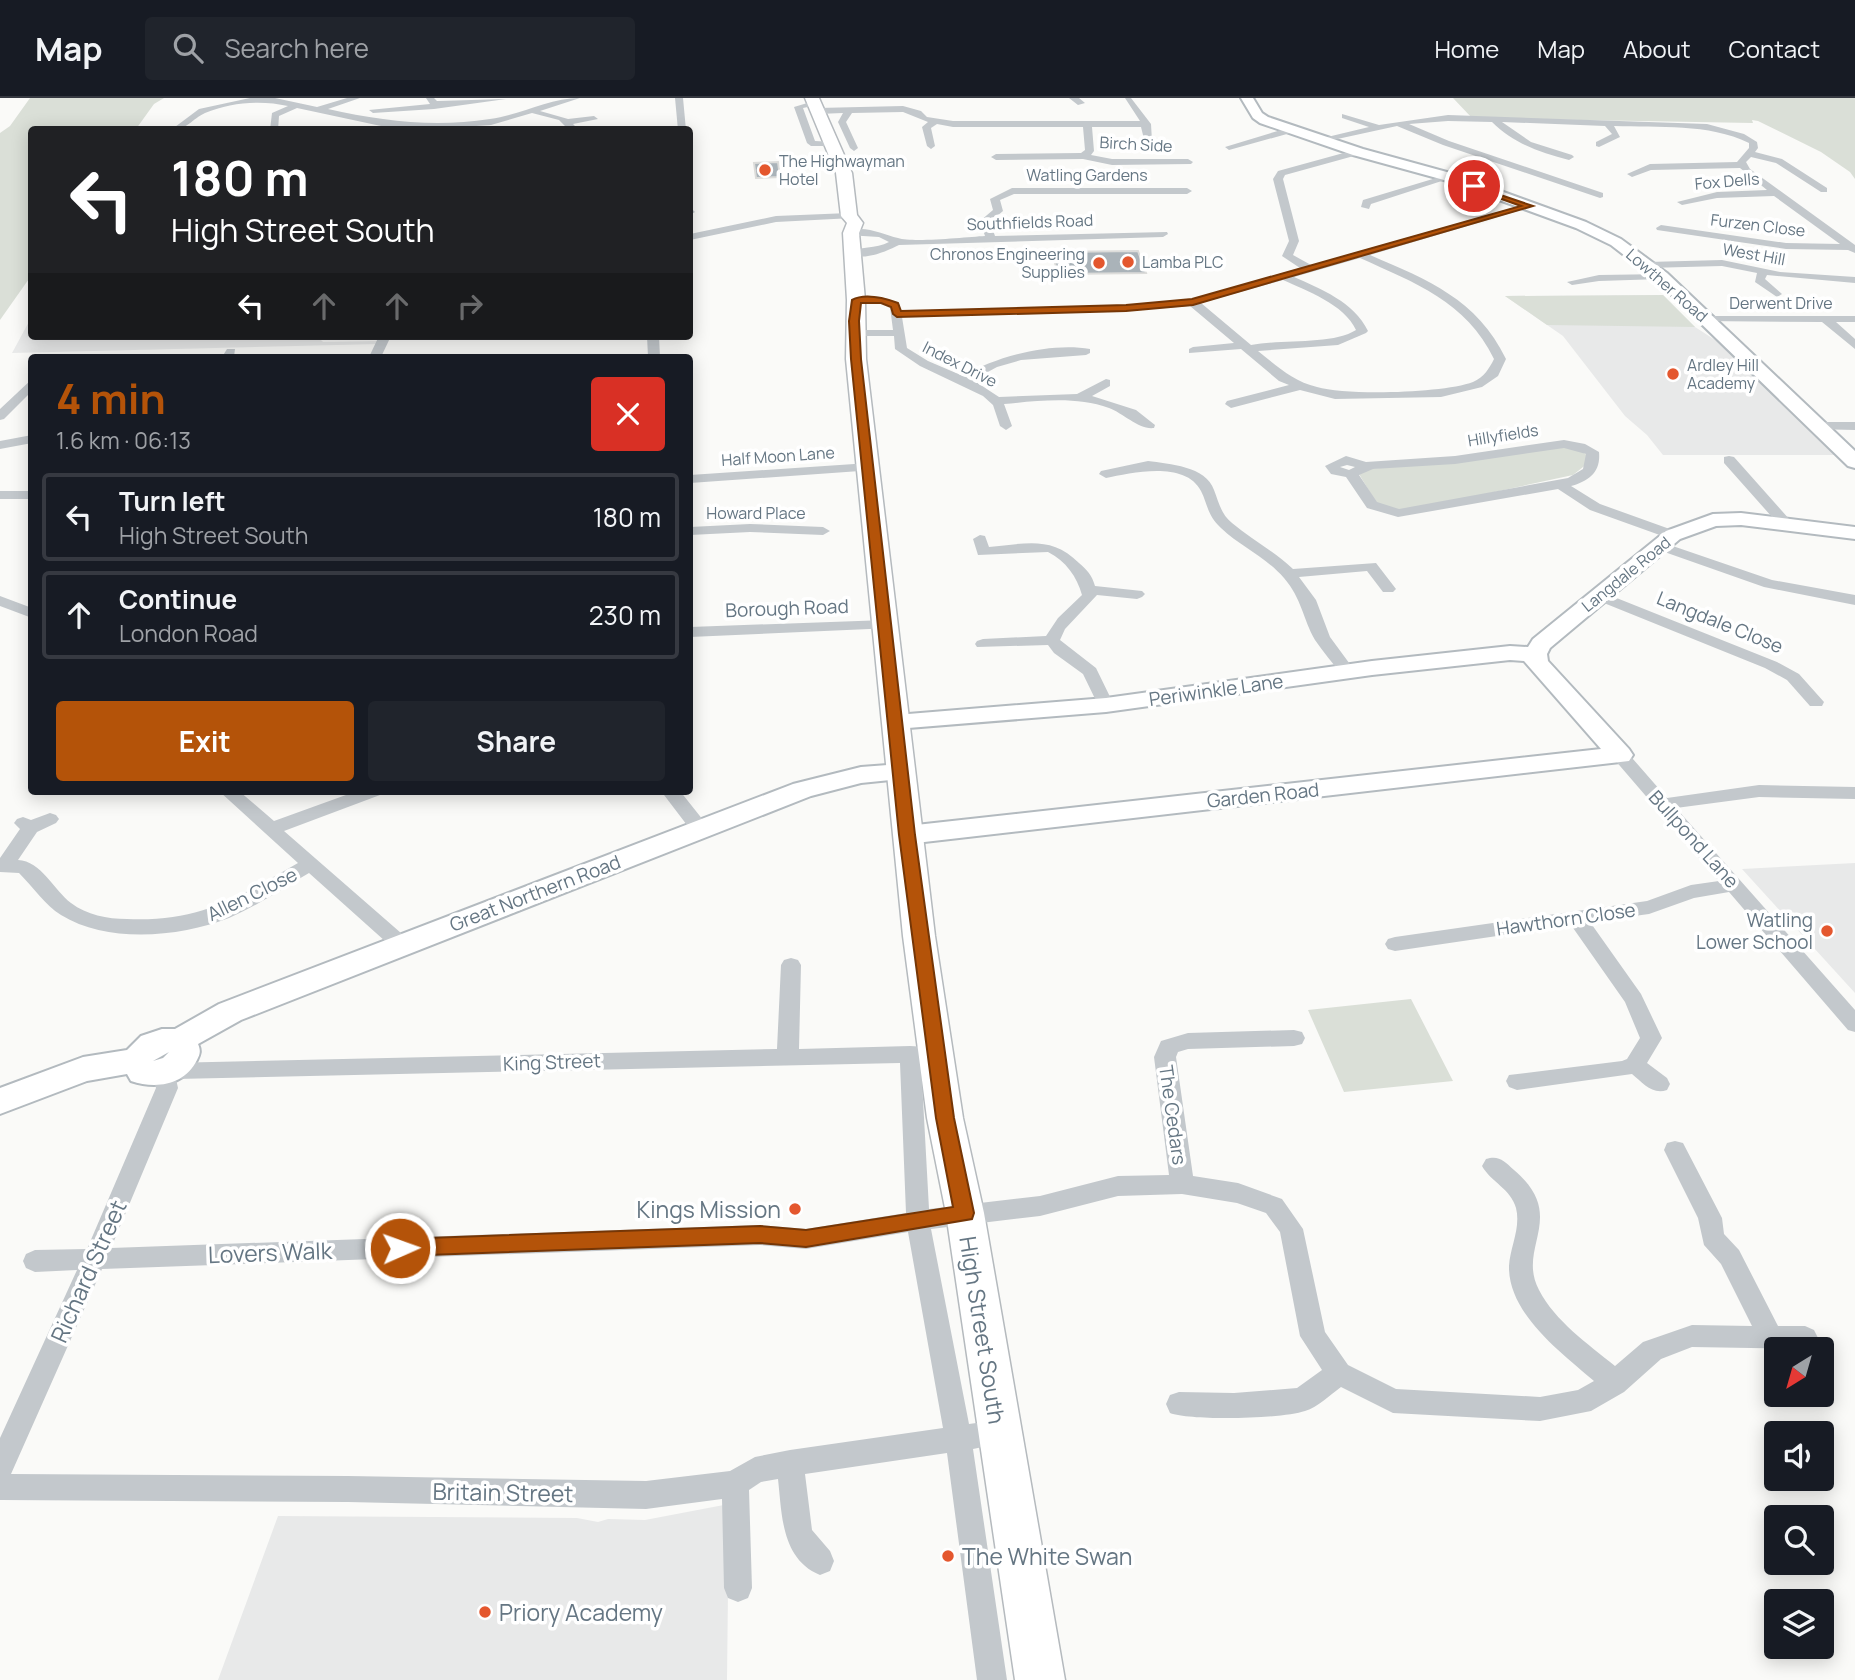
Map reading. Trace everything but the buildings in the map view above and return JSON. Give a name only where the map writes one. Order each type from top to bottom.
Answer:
[{"type":"main road","name":"High Street South","points":[[815,104],[831,144],[853,156],[847,188],[856,300],[854,334],[901,772],[923,1054],[945,1118],[965,1213],[1040,1680]]},
{"type":"street","points":[[181,126],[202,111],[262,98],[380,123],[411,126]]},
{"type":"street","points":[[318,109],[356,98]]},
{"type":"street","points":[[451,126],[491,122],[576,98]]},
{"type":"street","points":[[679,98],[682,126]]},
{"type":"street","points":[[815,104],[849,105],[859,109],[903,109],[911,106],[910,98]]},
{"type":"street","points":[[1043,98],[1055,98]]},
{"type":"street","name":"Lowther Road","points":[[1247,98],[1257,115],[1291,130],[1449,177],[1581,225],[1616,242],[1655,270],[1855,462]]},
{"type":"street","points":[[373,110],[417,111],[433,102],[502,99]]},
{"type":"street","points":[[1128,100],[1147,124],[1148,141]]},
{"type":"street","points":[[433,102],[439,113],[457,113]]},
{"type":"street","points":[[274,126],[275,115],[296,105]]},
{"type":"street","points":[[849,105],[842,122],[853,156]]},
{"type":"street","points":[[903,109],[934,122],[1147,124]]},
{"type":"street","points":[[534,111],[568,122],[594,119]]},
{"type":"street","points":[[1345,116],[1379,127]]},
{"type":"street","points":[[1322,141],[1397,123],[1448,118],[1684,124],[1723,130],[1753,142],[1754,148],[1741,165]]},
{"type":"street","points":[[1494,119],[1516,139],[1569,157]]},
{"type":"street","points":[[568,122],[572,126]]},
{"type":"street","points":[[932,146],[926,127],[934,122]]},
{"type":"street","points":[[1599,144],[1617,135],[1606,122]]},
{"type":"street","points":[[1397,123],[1446,144],[1600,195]]},
{"type":"street","name":"Birch Side","points":[[1083,156],[1090,151],[1087,124]]},
{"type":"street","points":[[1229,147],[1291,130]]},
{"type":"street","points":[[1310,269],[1287,256],[1294,241],[1278,179],[1281,173],[1358,152]]},
{"type":"street","points":[[1750,154],[1779,161],[1824,190]]},
{"type":"street","name":"Birch Side","points":[[996,157],[1083,156],[1112,162],[1188,162]]},
{"type":"street","points":[[1632,174],[1650,167],[1679,162],[1741,165],[1775,193],[1853,248]]},
{"type":"street","points":[[1361,196],[1369,203],[1449,177]]},
{"type":"street","name":"Watling Gardens","points":[[991,240],[985,221],[998,211],[995,199],[1006,192],[1187,191]]},
{"type":"street","name":"Fox Dells","points":[[1682,202],[1717,195],[1775,193]]},
{"type":"street","points":[[897,314],[1126,308],[1193,302],[1529,206]]},
{"type":"street","points":[[693,236],[776,219],[850,224],[897,242]]},
{"type":"street","name":"Furzen Close","points":[[1661,228],[1786,246],[1853,248]]},
{"type":"street","name":"Southfields Road","points":[[897,242],[1163,234]]},
{"type":"street","points":[[853,253],[880,251],[897,242]]},
{"type":"street","points":[[1193,302],[1283,378],[1300,386],[1345,396],[1441,393],[1478,384],[1494,373],[1500,359],[1493,340],[1473,316],[1416,279],[1360,254]]},
{"type":"street","name":"West Hill","points":[[1572,282],[1722,263],[1763,272],[1855,280]]},
{"type":"street","points":[[1763,272],[1759,280],[1777,294]]},
{"type":"street","points":[[1193,351],[1332,343],[1354,338],[1363,331],[1361,323],[1352,314],[1305,285],[1283,276]]},
{"type":"street","points":[[854,334],[897,333],[895,305],[882,300],[856,300]]},
{"type":"street","name":"Derwent Drive","points":[[1706,318],[1855,319]]},
{"type":"street","points":[[1824,318],[1855,345]]},
{"type":"street","name":"Index Drive","points":[[897,333],[901,349],[915,361],[985,391],[997,401],[1006,426]]},
{"type":"street","points":[[962,381],[985,366],[1014,357],[1086,351]]},
{"type":"street","points":[[1082,396],[1106,383]]},
{"type":"street","points":[[1231,404],[1300,386]]},
{"type":"street","points":[[0,416],[28,387]]},
{"type":"street","points":[[997,401],[1082,396],[1138,416],[1149,425]]},
{"type":"street","points":[[1817,426],[1855,426]]},
{"type":"street","points":[[0,445],[28,440]]},
{"type":"street","name":"Hillyfields","points":[[1351,474],[1371,505],[1398,513],[1577,481],[1591,469],[1594,461],[1592,452],[1564,444],[1455,460],[1365,466],[1346,460],[1332,466],[1336,471],[1351,474],[1365,466]]},
{"type":"street","points":[[1729,460],[1785,523]]},
{"type":"street","points":[[1107,474],[1148,465],[1186,473],[1207,488],[1212,507],[1226,525],[1268,554],[1289,574],[1308,600],[1322,638],[1347,671]]},
{"type":"street","name":"Half Moon Lane","points":[[693,479],[869,467]]},
{"type":"street","points":[[1560,485],[1595,508],[1769,584],[1855,600]]},
{"type":"street","points":[[0,495],[28,495]]},
{"type":"street","name":"Langdale Road","points":[[1535,654],[1541,644],[1667,541],[1713,520],[1741,519],[1785,523],[1855,533]]},
{"type":"street","points":[[1210,528],[1226,525]]},
{"type":"street","name":"Howard Place","points":[[693,531],[750,528],[823,531]]},
{"type":"street","points":[[980,539],[982,552],[1050,548],[1061,553],[1085,577],[1090,596],[1082,608],[1055,628],[1052,640]]},
{"type":"street","points":[[1289,574],[1371,566],[1388,589]]},
{"type":"street","points":[[1090,590],[1137,594]]},
{"type":"street","name":"Langdale Close","points":[[1599,596],[1771,665],[1793,677],[1816,702]]},
{"type":"street","points":[[0,601],[28,612]]},
{"type":"street","name":"Borough Road","points":[[693,632],[886,625]]},
{"type":"street","points":[[983,644],[1052,640]]},
{"type":"street","points":[[1052,640],[1060,650],[1090,671],[1106,705]]},
{"type":"street","name":"Periwinkle Lane","points":[[896,722],[1106,705],[1347,671],[1508,653],[1535,654]]},
{"type":"street","name":"Bullpond Lane","points":[[1535,654],[1536,663],[1855,1024]]},
{"type":"street","name":"Garden Road","points":[[907,835],[1620,755]]},
{"type":"street","name":"Great Northern Road","points":[[0,1101],[83,1069],[156,1068],[153,1044],[167,1040],[179,1042],[194,1030],[230,1012],[802,790],[861,775],[901,772]]},
{"type":"street","points":[[1662,804],[1759,791],[1855,793]]},
{"type":"street","points":[[233,795],[402,945]]},
{"type":"street","points":[[271,829],[363,795]]},
{"type":"street","points":[[673,795],[700,829]]},
{"type":"street","name":"Allen Close","points":[[50,819],[26,825],[2,866],[24,867],[68,910],[104,923],[138,928],[182,924],[219,914],[309,865]]},
{"type":"street","name":"Hawthorn Close","points":[[1395,944],[1649,907],[1691,892],[1734,885]]},
{"type":"street","points":[[1517,1082],[1622,1069],[1635,1065],[1651,1038],[1634,999],[1576,918]]},
{"type":"street","points":[[788,1056],[791,965]]},
{"type":"street","name":"The Cedars","points":[[1182,1184],[1165,1057],[1169,1046],[1188,1041],[1294,1038]]},
{"type":"street","points":[[923,1054],[918,1223],[958,1437],[992,1680]]},
{"type":"street","name":"King Street","points":[[156,1068],[923,1054]]},
{"type":"street","points":[[1635,1065],[1659,1084]]},
{"type":"street","name":"Richard Street","points":[[0,1468],[95,1258],[168,1085],[156,1068]]},
{"type":"street","points":[[1675,1150],[1710,1218],[1713,1238],[1730,1256],[1770,1336]]},
{"type":"street","points":[[1494,1166],[1523,1194],[1532,1220],[1522,1255],[1523,1285],[1542,1316],[1615,1383]]},
{"type":"street","name":"Lovers Walk","points":[[35,1261],[760,1235],[806,1239],[918,1223],[965,1213],[1040,1206],[1118,1186],[1182,1184],[1238,1193],[1274,1206],[1291,1229],[1313,1336],[1339,1373]]},
{"type":"street","points":[[1179,1404],[1234,1405],[1302,1400],[1339,1373],[1392,1401],[1540,1409],[1582,1402],[1615,1383],[1652,1350],[1692,1336],[1788,1337]]},
{"type":"street","name":"Britain Street","points":[[0,1487],[348,1489],[646,1495],[735,1484],[755,1470],[790,1463],[999,1433]]},
{"type":"street","points":[[790,1463],[799,1536],[820,1561]]},
{"type":"street","points":[[735,1484],[738,1588]]},
{"type":"shaded area","points":[[30,98],[164,98],[154,104],[138,126],[28,126],[28,280],[0,320],[0,133],[10,126]]},
{"type":"shaded area","points":[[1453,98],[1855,98],[1855,179],[1850,172],[1821,152],[1758,121],[1472,118]]},
{"type":"shaded area","name":"Ardley Hill Academy","points":[[1663,295],[1695,327],[1729,349],[1786,408],[1837,455],[1663,455],[1647,435],[1625,416],[1563,336],[1505,296]]},
{"type":"shaded area","points":[[1663,295],[1695,327],[1547,325],[1505,296]]},
{"type":"shaded area","points":[[28,324],[28,340],[380,341],[378,344],[12,353]]},
{"type":"shaded area","points":[[1555,447],[1577,449],[1587,455],[1588,463],[1573,475],[1420,508],[1401,510],[1377,504],[1359,474],[1363,470]]},
{"type":"shaded area","name":"Watling Lower School","points":[[1855,863],[1855,993],[1742,869]]},
{"type":"shaded area","points":[[1411,999],[1453,1081],[1344,1092],[1308,1010]]},
{"type":"shaded area","name":"Priory Academy","points":[[729,1504],[727,1680],[218,1680],[278,1516],[577,1518],[598,1522],[608,1519],[645,1520]]},
{"type":"place","name":"The Highwayman Hotel","points":[[765,170]]},
{"type":"place","name":"Lamba PLC","points":[[1128,262]]},
{"type":"place","name":"Chronos Engineering Supplies","points":[[1099,263]]},
{"type":"place","name":"Ardley Hill Academy","points":[[1673,374]]},
{"type":"place","name":"Watling Lower School","points":[[1827,931]]},
{"type":"place","name":"Kings Mission","points":[[795,1209]]},
{"type":"place","name":"The White Swan","points":[[948,1556]]},
{"type":"place","name":"Priory Academy","points":[[485,1612]]},
{"type":"route","points":[[400,1248],[760,1235],[806,1239],[918,1223],[965,1213],[945,1118],[919,936],[856,359],[856,300],[882,300],[895,305],[897,314],[1044,308],[1126,308],[1193,302],[1529,206],[1474,186]]}]
